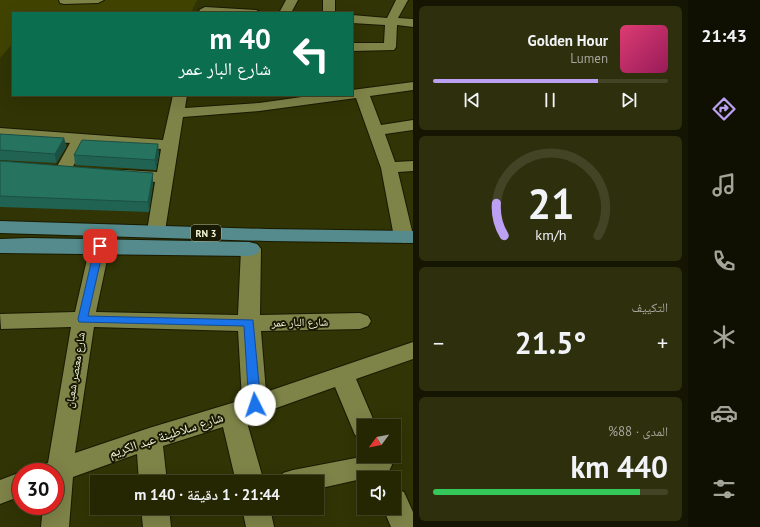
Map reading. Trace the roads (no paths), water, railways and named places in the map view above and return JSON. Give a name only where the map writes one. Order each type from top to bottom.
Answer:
[{"type":"main road","name":"RN 3","points":[[0,226],[410,242]]},
{"type":"main road","name":"RN 3","points":[[0,246],[251,249],[410,242]]},
{"type":"street","points":[[62,12],[64,0],[98,0]]},
{"type":"street","points":[[255,12],[259,0]]},
{"type":"street","points":[[286,12],[292,0]]},
{"type":"street","points":[[329,0],[329,12]]},
{"type":"street","points":[[353,47],[390,47],[391,21],[402,0]]},
{"type":"street","points":[[206,8],[245,12]]},
{"type":"street","points":[[353,19],[413,23]]},
{"type":"street","points":[[410,242],[389,168],[376,131],[354,94],[413,86]]},
{"type":"street","points":[[156,231],[164,178],[180,96]]},
{"type":"street","points":[[176,113],[259,107],[339,96]]},
{"type":"street","points":[[376,131],[413,125]]},
{"type":"street","points":[[0,133],[170,145]]},
{"type":"street","points":[[63,170],[80,138]]},
{"type":"street","points":[[389,168],[413,166]]},
{"type":"street","points":[[110,174],[164,178]]},
{"type":"street","name":"شارع معنصر شعبان","points":[[58,463],[82,319],[100,246]]},
{"type":"street","points":[[249,475],[244,409],[249,323],[251,249]]},
{"type":"street","name":"شارع البار عمر","points":[[1,321],[82,319],[249,323],[360,321]]},
{"type":"street","name":"شارع سلاطينة عبد الكريم","points":[[64,469],[149,439],[244,409],[412,351]]},
{"type":"street","points":[[342,374],[360,419]]},
{"type":"street","points":[[149,439],[152,475]]},
{"type":"street","points":[[324,476],[380,466]]},
{"type":"street","points":[[0,492],[12,487]]},
{"type":"street","name":"شارع معنصر شعبان","points":[[55,515],[55,527]]},
{"type":"street","points":[[156,515],[157,527]]},
{"type":"street","points":[[257,515],[260,527]]},
{"type":"street","points":[[400,515],[405,527]]}]
